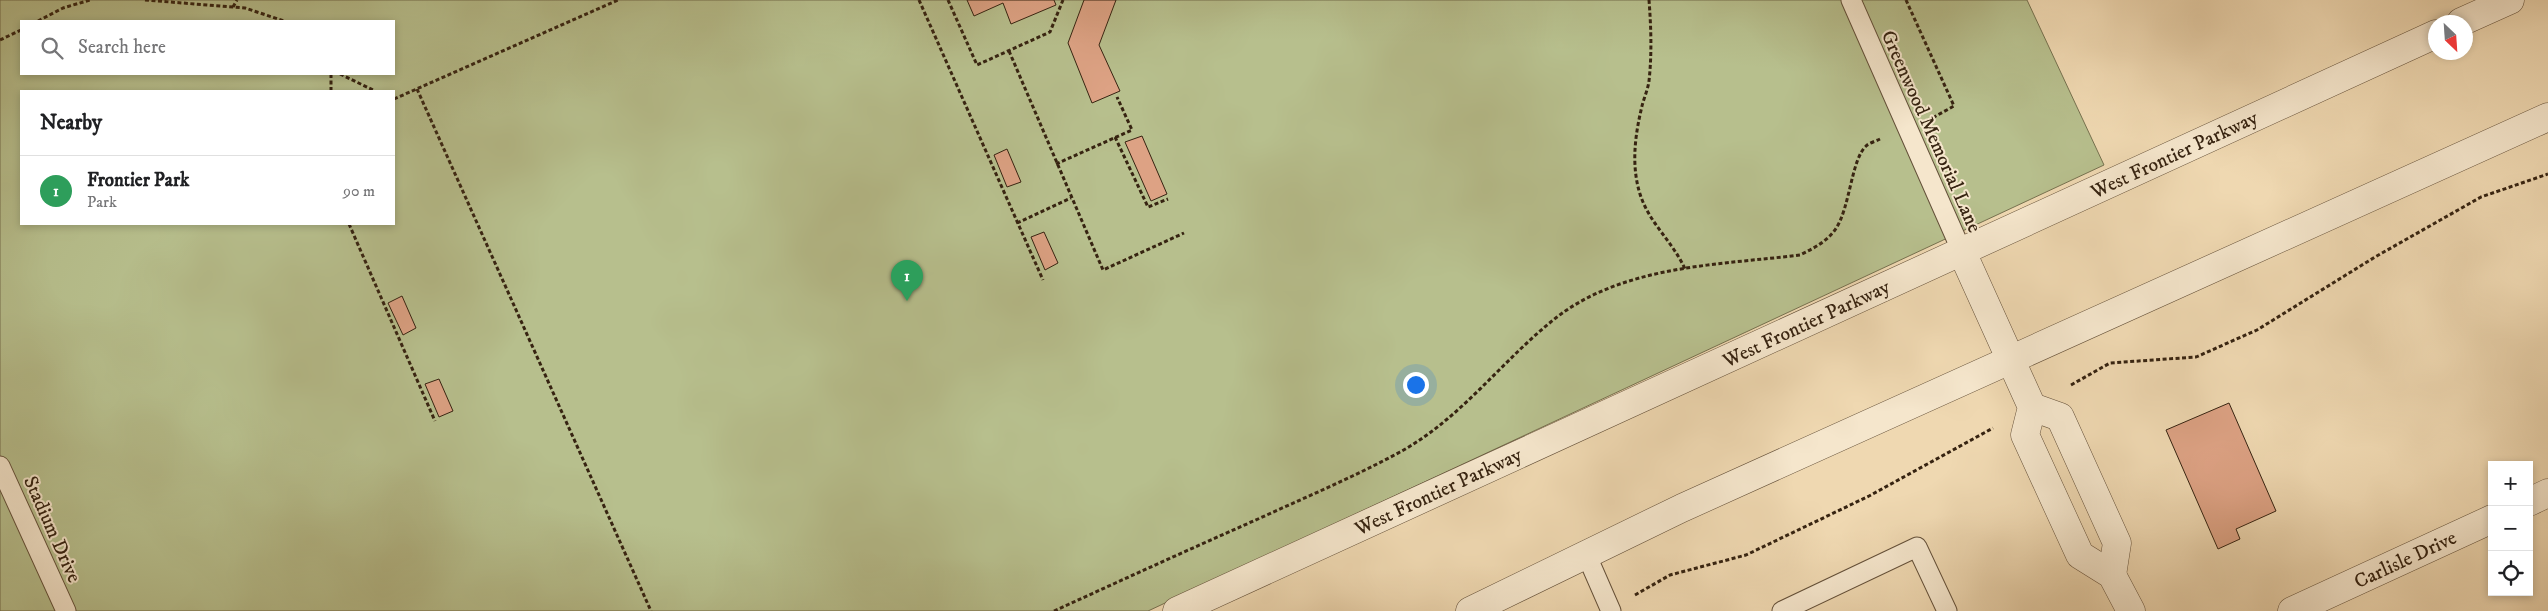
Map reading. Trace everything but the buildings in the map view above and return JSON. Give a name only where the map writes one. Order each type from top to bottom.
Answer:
[{"type":"street","points":[[2473,17],[2510,0]]},
{"type":"street","name":"West Frontier Parkway","points":[[1177,611],[2428,38]]},
{"type":"street","points":[[1470,611],[1587,556],[1682,508],[2548,118]]},
{"type":"street","points":[[1962,252],[2032,407],[2025,435],[2080,555],[2112,574],[2131,611]]},
{"type":"street","points":[[2032,407],[2060,417],[2117,543],[2112,574]]},
{"type":"street","points":[[2533,500],[2548,493]]},
{"type":"street","name":"Carlisle Drive","points":[[2292,611],[2488,521]]},
{"type":"lane","name":"Greenwood Memorial Lane","points":[[1851,0],[1962,252]]},
{"type":"lane","name":"Stadium Drive","points":[[0,466],[66,611]]},
{"type":"lane","points":[[1782,611],[1916,547],[1947,611]]},
{"type":"lane","points":[[1587,556],[1611,611]]},
{"type":"path","points":[[40,20],[63,8],[90,0]]},
{"type":"path","points":[[145,0],[245,8],[281,20]]},
{"type":"path","points":[[233,7],[236,0]]},
{"type":"path","points":[[395,100],[618,0]]},
{"type":"path","points":[[919,0],[1043,280]]},
{"type":"path","points":[[948,0],[977,65],[1050,32],[1063,0]]},
{"type":"path","points":[[1649,0],[1649,83],[1642,105],[1635,146],[1636,176],[1640,195],[1650,216],[1677,252],[1685,269]]},
{"type":"path","points":[[1054,611],[1339,482],[1402,451],[1447,420],[1558,317],[1597,294],[1633,280],[1685,269],[1800,255],[1820,246],[1836,230],[1847,203],[1860,155],[1866,145],[1937,116],[1954,106],[1906,0]]},
{"type":"path","points":[[0,40],[20,30]]},
{"type":"path","points":[[1009,51],[1103,270],[1184,234]]},
{"type":"path","points":[[331,75],[331,90]]},
{"type":"path","points":[[342,75],[373,90]]},
{"type":"path","points":[[417,89],[651,611]]},
{"type":"path","points":[[1056,164],[1132,130],[1117,97]]},
{"type":"path","points":[[1115,137],[1148,207],[1168,199]]},
{"type":"path","points":[[1017,223],[1071,198]]},
{"type":"path","points":[[349,225],[436,421]]},
{"type":"green space","points":[[0,0],[2027,0],[2104,165],[1148,611],[0,611]]},
{"type":"place","name":"Frontier Park","points":[[907,301]]}]
